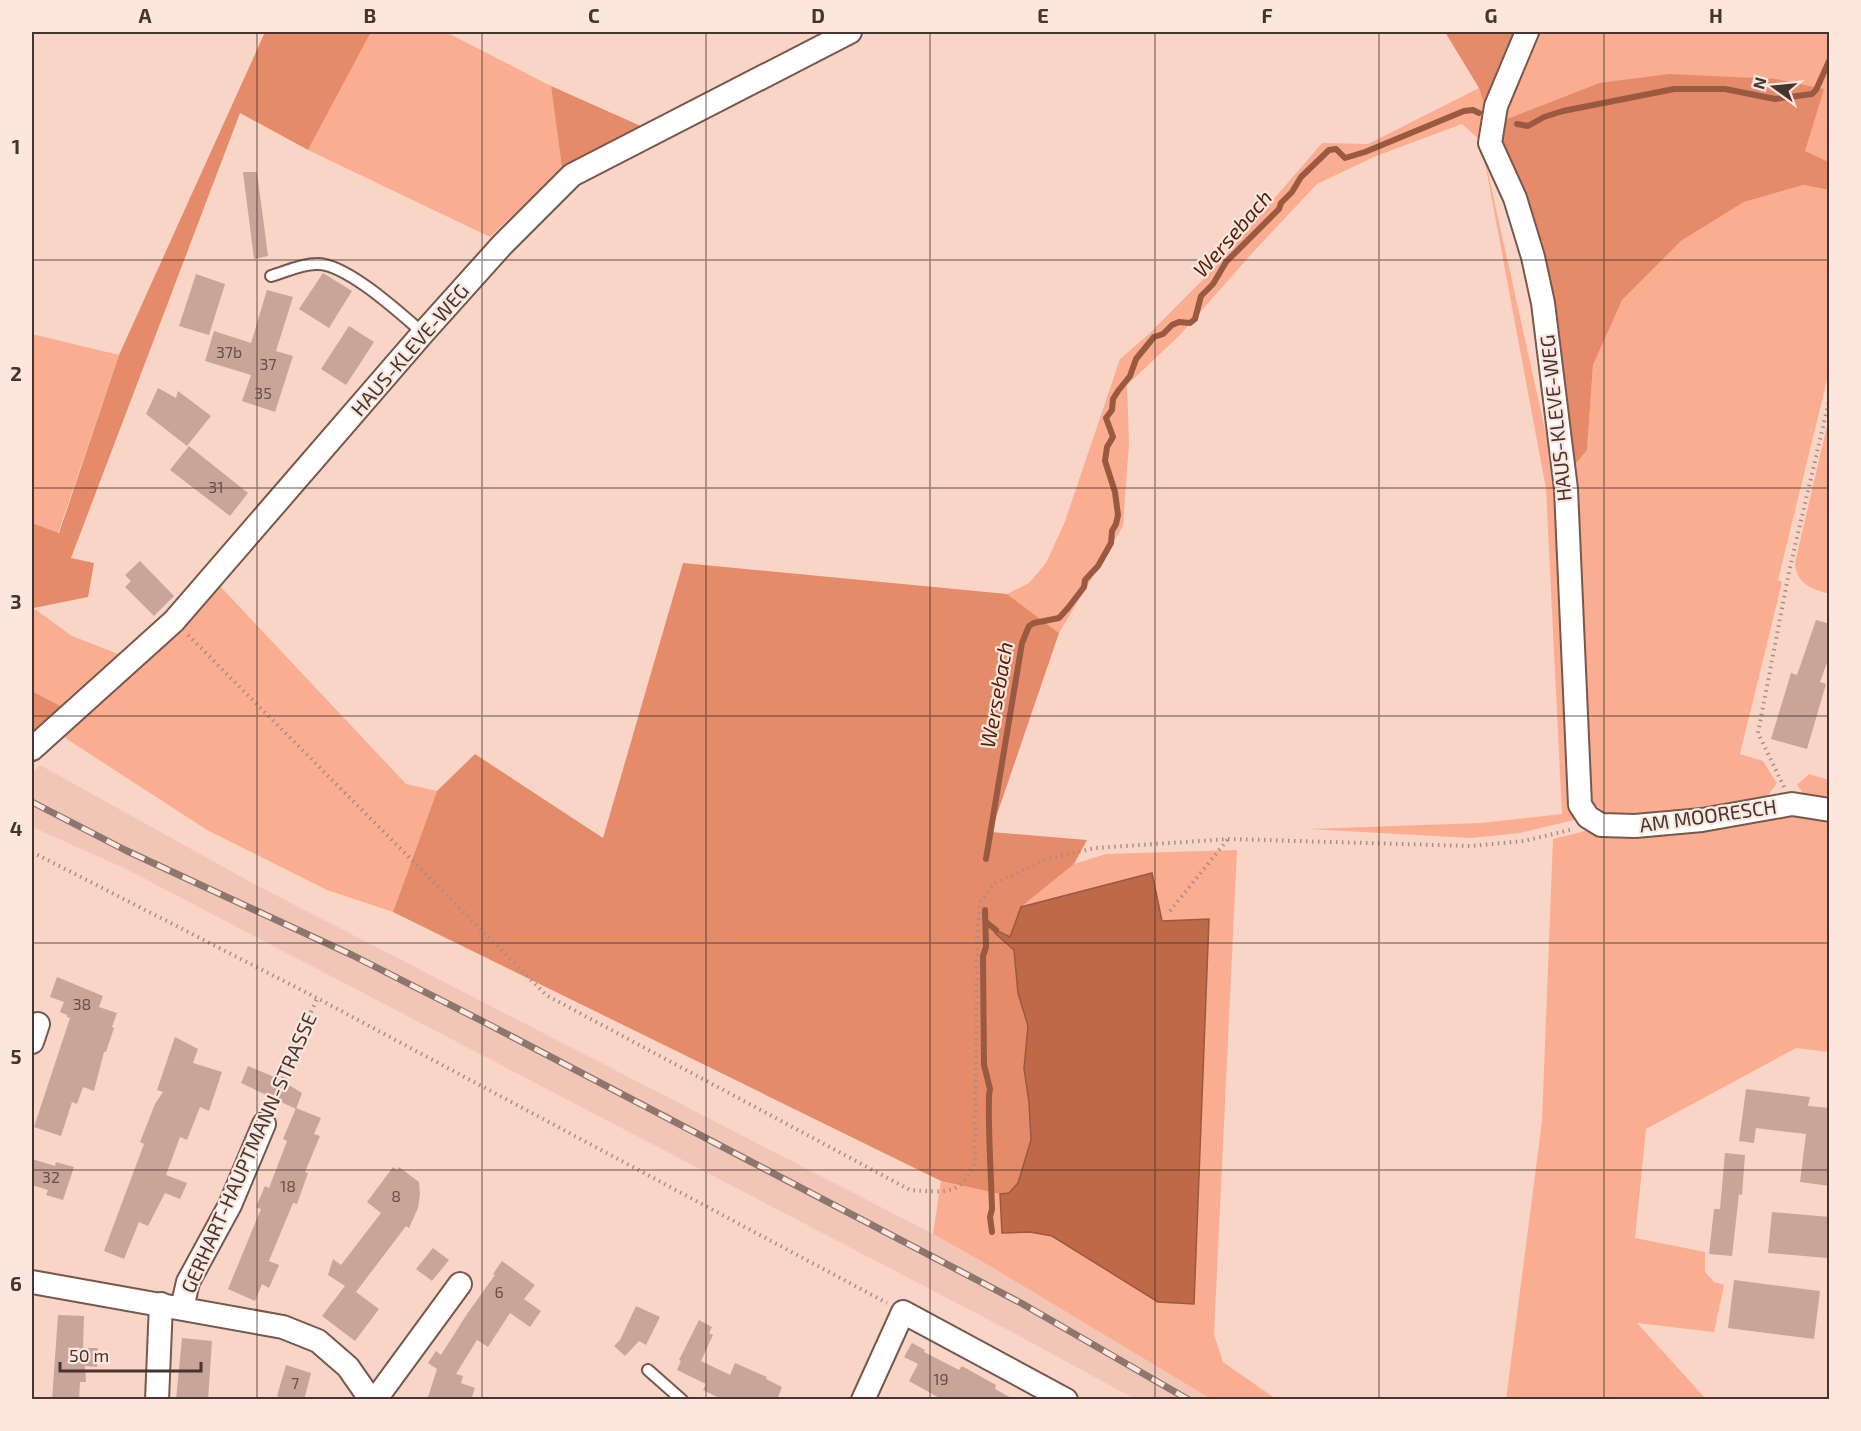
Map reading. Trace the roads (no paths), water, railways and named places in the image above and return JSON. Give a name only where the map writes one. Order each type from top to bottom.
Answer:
[{"type":"street","name":"HAUS-KLEVE-WEG","points":[[32,749],[174,621],[423,333],[502,245],[572,175],[850,32]]},
{"type":"street","name":"HAUS-KLEVE-WEG","points":[[1527,32],[1496,106],[1490,143],[1515,198],[1533,257],[1543,303],[1566,489],[1580,805],[1588,817]]},
{"type":"street","name":"AM MOORESCH","points":[[1588,817],[1601,825],[1635,826],[1702,820],[1792,804],[1830,810]]},
{"type":"street","name":"GERHART-HAUPTMANN-STRASSE","points":[[157,1400],[172,1306],[188,1282],[230,1205],[264,1124]]},
{"type":"street","name":"GERHART-HAUPTMANN-STRASSE","points":[[32,1282],[283,1327],[318,1341],[348,1367],[373,1400],[460,1284]]},
{"type":"street","points":[[863,1400],[903,1312],[1066,1400]]},
{"type":"lane","points":[[271,276],[316,264],[332,268],[360,282],[423,333]]},
{"type":"lane","points":[[648,1370],[682,1400]]},
{"type":"waterway","name":"Wersebach","points":[[1517,124],[1528,126],[1544,117],[1563,111],[1674,89],[1725,89],[1775,99],[1812,94],[1830,59]]},
{"type":"waterway","name":"Wersebach","points":[[986,859],[1022,643],[1029,626],[1059,618],[1068,608],[1084,587],[1085,580],[1098,566],[1111,543],[1112,531],[1118,515],[1115,492],[1105,461],[1107,447],[1113,437],[1106,418],[1112,410],[1113,399],[1130,376],[1136,359],[1154,337],[1163,334],[1172,325],[1179,322],[1190,323],[1195,319],[1201,296],[1213,284],[1226,262],[1279,209],[1301,177],[1329,150],[1336,149],[1345,158],[1464,111],[1473,110],[1479,113]]},
{"type":"waterway","name":"Wersebach","points":[[985,910],[984,1065],[990,1089],[992,1232]]},
{"type":"waterway","points":[[986,922],[996,930]]},
{"type":"railway","points":[[32,802],[125,850],[352,955],[484,1022],[1021,1303],[1189,1400]]}]
